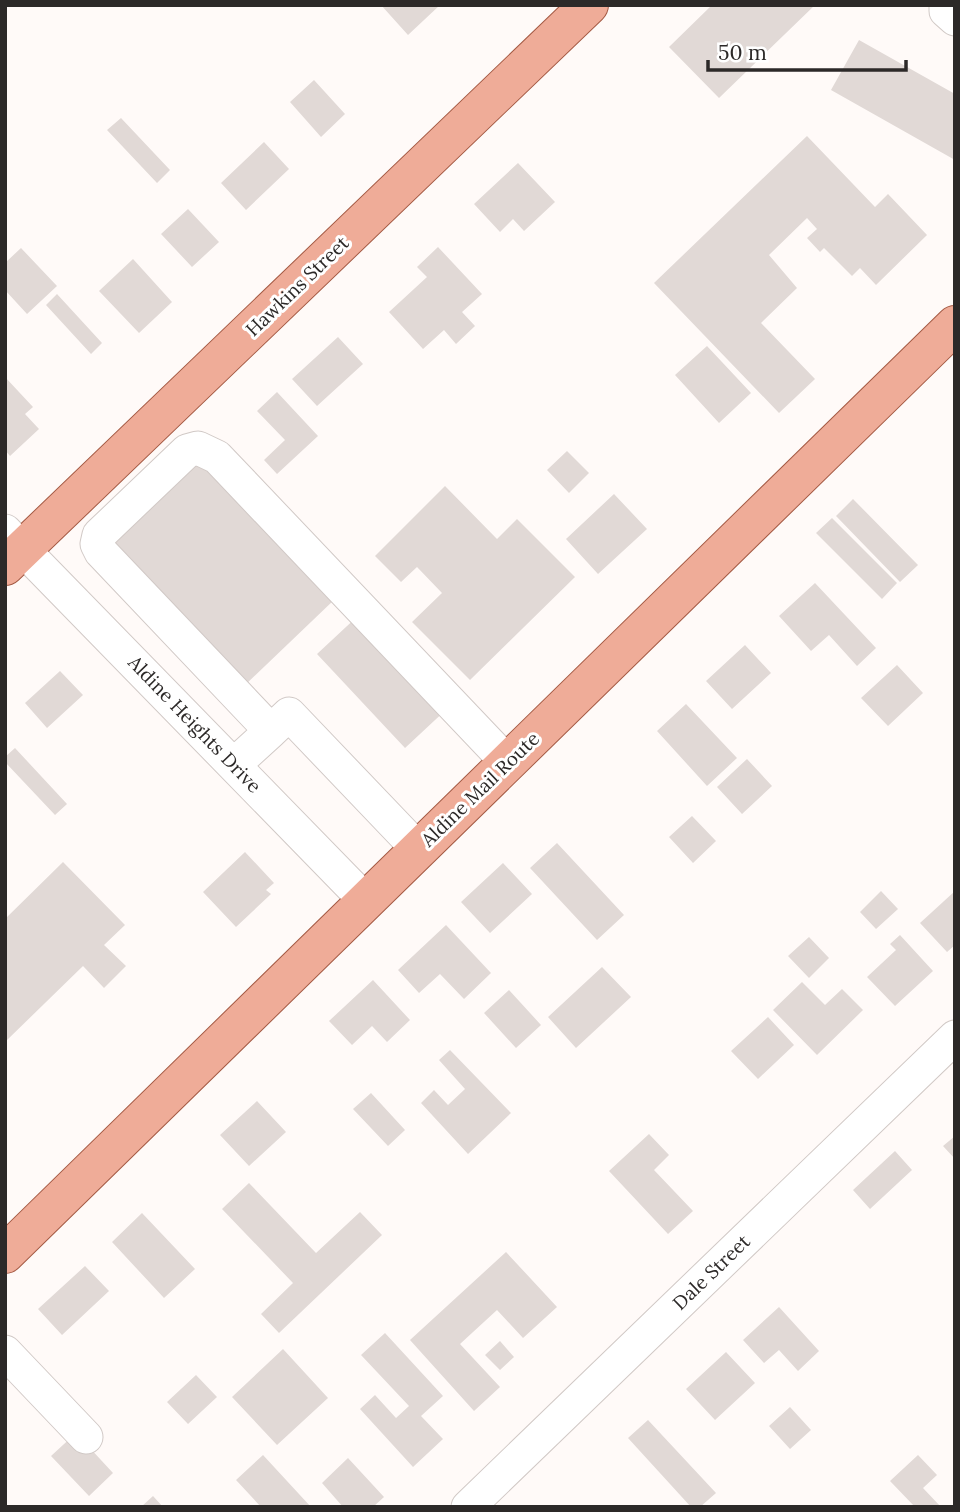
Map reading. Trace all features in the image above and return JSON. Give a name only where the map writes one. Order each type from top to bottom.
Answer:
[{"type":"main road","name":"Hawkins Street","points":[[11,548],[589,5]]},
{"type":"main road","name":"Aldine Mail Route","points":[[5,1254],[955,325]]},
{"type":"street","points":[[946,5],[946,11],[955,19]]},
{"type":"street","points":[[271,731],[101,552],[97,544],[99,535],[187,451],[198,447],[217,457],[507,762]]},
{"type":"street","name":"Aldine Heights Drive","points":[[11,548],[235,764],[365,900]]},
{"type":"street","points":[[235,764],[289,714],[418,849]]},
{"type":"street","name":"Dale Street","points":[[468,1507],[955,1037]]},
{"type":"street","points":[[5,1352],[86,1437]]},
{"type":"building","points":[[381,5],[440,5],[408,35]]},
{"type":"building","points":[[712,5],[815,5],[719,98],[669,47]]},
{"type":"building","points":[[859,40],[955,94],[955,160],[831,90]]},
{"type":"building","points":[[314,80],[345,114],[321,137],[290,102]]},
{"type":"building","points":[[121,118],[170,170],[157,183],[107,130]]},
{"type":"building","points":[[807,136],[875,207],[888,194],[927,235],[876,285],[860,268],[852,276],[824,248],[820,252],[807,238],[817,229],[807,218],[769,255],[797,288],[761,323],[815,379],[779,413],[654,283]]},
{"type":"building","points":[[264,142],[289,169],[246,210],[221,183]]},
{"type":"building","points":[[518,163],[555,202],[524,231],[513,219],[500,232],[474,204]]},
{"type":"building","points":[[188,209],[219,242],[192,267],[161,234]]},
{"type":"building","points":[[438,247],[482,294],[462,312],[475,326],[456,344],[444,330],[423,349],[389,312],[427,277],[417,267]]},
{"type":"building","points":[[21,248],[57,286],[27,314],[5,290],[5,263]]},
{"type":"building","points":[[133,259],[172,302],[139,333],[99,291]]},
{"type":"building","points":[[57,294],[102,343],[91,354],[46,305]]},
{"type":"building","points":[[338,337],[363,364],[317,406],[292,379]]},
{"type":"building","points":[[707,346],[751,393],[719,423],[675,375]]},
{"type":"building","points":[[5,377],[33,407],[25,414],[39,429],[10,456],[5,450]]},
{"type":"building","points":[[277,392],[318,436],[277,474],[264,460],[285,440],[257,411]]},
{"type":"building","points":[[567,451],[589,473],[569,493],[547,470]]},
{"type":"building","points":[[201,459],[335,599],[243,687],[109,547]]},
{"type":"building","points":[[445,486],[497,539],[517,519],[575,577],[470,680],[412,622],[442,593],[417,567],[401,582],[375,556]]},
{"type":"building","points":[[614,494],[647,529],[598,574],[566,539]]},
{"type":"building","points":[[853,499],[918,565],[900,582],[836,516]]},
{"type":"building","points":[[832,518],[897,583],[882,599],[816,533]]},
{"type":"building","points":[[815,583],[876,648],[857,666],[829,635],[811,651],[779,616]]},
{"type":"building","points":[[361,613],[449,707],[405,748],[317,654]]},
{"type":"building","points":[[745,645],[771,673],[732,709],[706,681]]},
{"type":"building","points":[[897,665],[923,693],[888,726],[861,698]]},
{"type":"building","points":[[60,671],[83,695],[47,728],[25,703]]},
{"type":"building","points":[[686,704],[737,758],[707,786],[657,731]]},
{"type":"building","points":[[15,748],[67,804],[55,815],[5,762],[5,757]]},
{"type":"building","points":[[747,759],[772,786],[742,814],[717,787]]},
{"type":"building","points":[[692,816],[716,841],[693,863],[669,837]]},
{"type":"building","points":[[557,843],[624,915],[597,940],[530,868]]},
{"type":"building","points":[[245,852],[274,883],[266,890],[271,894],[236,927],[203,892]]},
{"type":"building","points":[[63,862],[125,925],[104,945],[126,966],[104,988],[83,966],[5,1042],[5,919]]},
{"type":"building","points":[[503,863],[532,894],[490,933],[461,902]]},
{"type":"building","points":[[881,891],[898,909],[876,929],[860,912]]},
{"type":"building","points":[[955,891],[955,945],[947,952],[920,923]]},
{"type":"building","points":[[446,925],[491,973],[464,999],[440,974],[419,993],[398,970]]},
{"type":"building","points":[[900,935],[933,971],[895,1006],[867,977],[896,950],[890,944]]},
{"type":"building","points":[[809,937],[829,958],[809,978],[788,956]]},
{"type":"building","points":[[602,967],[631,997],[576,1048],[548,1017]]},
{"type":"building","points":[[373,980],[410,1020],[387,1042],[372,1026],[352,1045],[329,1021]]},
{"type":"building","points":[[802,982],[825,1005],[842,989],[863,1010],[817,1055],[773,1010]]},
{"type":"building","points":[[509,990],[541,1025],[516,1048],[484,1013]]},
{"type":"building","points":[[768,1017],[794,1045],[758,1079],[731,1051]]},
{"type":"building","points":[[450,1050],[511,1113],[468,1154],[421,1103],[434,1090],[448,1105],[465,1089],[439,1060]]},
{"type":"building","points":[[371,1093],[405,1130],[388,1146],[353,1109]]},
{"type":"building","points":[[257,1101],[286,1132],[249,1166],[220,1135]]},
{"type":"building","points":[[649,1134],[669,1155],[654,1170],[693,1211],[668,1234],[609,1171]]},
{"type":"building","points":[[955,1136],[955,1159],[943,1146]]},
{"type":"building","points":[[895,1151],[912,1170],[870,1209],[853,1190]]},
{"type":"building","points":[[249,1183],[316,1253],[360,1212],[382,1235],[279,1333],[261,1314],[293,1283],[222,1209]]},
{"type":"building","points":[[142,1213],[195,1269],[164,1298],[112,1242]]},
{"type":"building","points":[[506,1252],[557,1307],[523,1338],[497,1310],[460,1344],[500,1387],[474,1411],[410,1340]]},
{"type":"building","points":[[85,1266],[109,1291],[62,1335],[38,1309]]},
{"type":"building","points":[[779,1307],[819,1351],[798,1371],[779,1350],[764,1363],[743,1340]]},
{"type":"building","points":[[385,1333],[443,1396],[421,1416],[443,1439],[413,1467],[360,1409],[375,1395],[396,1418],[409,1406],[361,1355]]},
{"type":"building","points":[[500,1341],[514,1357],[500,1370],[485,1355]]},
{"type":"building","points":[[283,1349],[328,1398],[277,1445],[232,1397]]},
{"type":"building","points":[[726,1352],[755,1383],[715,1420],[686,1389]]},
{"type":"building","points":[[196,1375],[217,1397],[188,1424],[167,1402]]},
{"type":"building","points":[[790,1407],[811,1430],[790,1449],[769,1426]]},
{"type":"building","points":[[648,1420],[716,1493],[700,1507],[691,1507],[628,1438]]},
{"type":"building","points":[[76,1433],[113,1473],[89,1496],[51,1456]]},
{"type":"building","points":[[263,1455],[311,1507],[261,1507],[236,1480]]},
{"type":"building","points":[[918,1455],[937,1475],[923,1488],[941,1507],[915,1507],[890,1481]]},
{"type":"building","points":[[348,1458],[384,1497],[373,1507],[343,1507],[322,1483]]},
{"type":"building","points":[[153,1496],[163,1507],[141,1507]]}]
